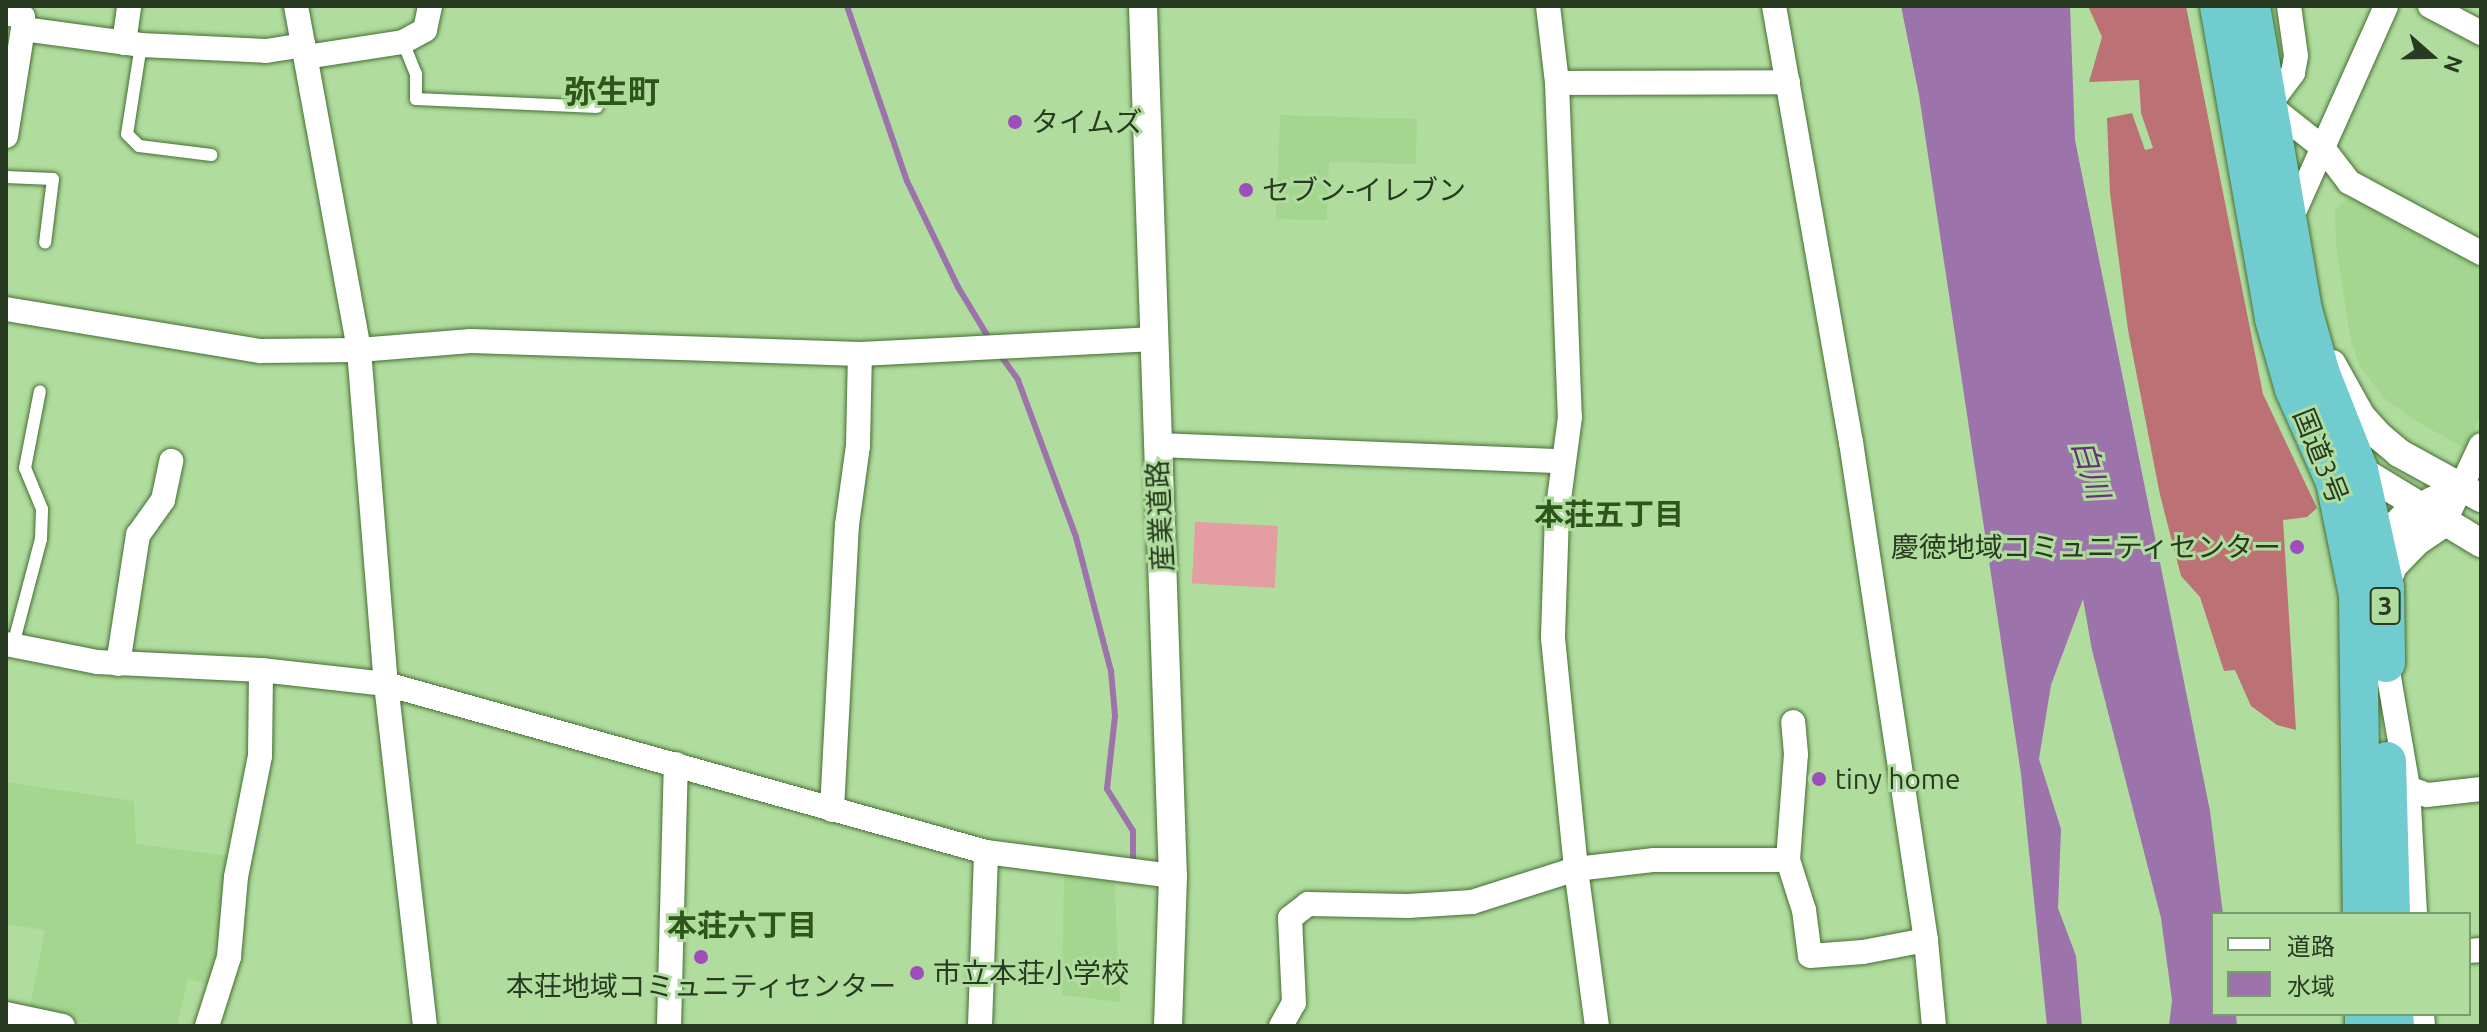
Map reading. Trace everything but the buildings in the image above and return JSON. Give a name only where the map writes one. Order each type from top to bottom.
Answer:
[{"type":"highway","name":"国道3号","points":[[2219,6],[2274,319],[2294,389],[2320,443],[2372,591],[2386,660],[2398,788],[2391,912]]},
{"type":"highway","name":"国道3号","points":[[2251,6],[2303,310],[2321,374],[2359,470],[2376,545],[2362,912]]},
{"type":"street","points":[[129,6],[132,44]]},
{"type":"street","points":[[296,6],[359,350],[386,684],[425,1026]]},
{"type":"street","points":[[6,136],[15,21],[132,44],[305,51],[403,42],[425,30],[430,6]]},
{"type":"street","name":"産業道路","points":[[1143,6],[1173,876],[1168,1026]]},
{"type":"street","points":[[1548,6],[1557,83],[1570,417],[1562,461],[1553,638],[1576,869],[1597,1026]]},
{"type":"street","points":[[1774,6],[1851,442],[1926,940],[1934,1026]]},
{"type":"street","points":[[2289,223],[2386,6]]},
{"type":"street","points":[[2430,6],[2481,33]]},
{"type":"street","points":[[2290,15],[2296,56],[2293,73],[2269,105],[2323,148],[2349,182],[2481,253]]},
{"type":"street","points":[[1557,83],[1788,82]]},
{"type":"street","points":[[6,309],[261,351],[359,350],[471,341],[860,354],[1155,339]]},
{"type":"street","points":[[2303,310],[2361,416],[2379,436],[2399,453],[2471,493]]},
{"type":"street","points":[[832,810],[847,525],[858,446],[860,354]]},
{"type":"street","points":[[2320,443],[2444,523],[2481,543]]},
{"type":"street","points":[[1157,445],[1562,461]]},
{"type":"street","points":[[2372,591],[2416,542],[2444,523],[2471,493],[2481,445]]},
{"type":"street","points":[[118,664],[138,535],[163,500],[171,461]]},
{"type":"street","points":[[2376,545],[2419,507],[2471,493]]},
{"type":"street","points":[[10,644],[118,664],[261,670],[386,684],[986,852],[1173,876]]},
{"type":"street","points":[[207,1026],[229,957],[236,877],[260,756],[261,670]]},
{"type":"street","points":[[1793,722],[1796,754],[1788,860],[1804,910],[1810,956],[1863,952],[1926,940]]},
{"type":"street","points":[[669,1026],[676,764]]},
{"type":"street","points":[[2415,912],[2398,788],[2427,795],[2481,789]]},
{"type":"street","points":[[980,1026],[986,852]]},
{"type":"street","points":[[1281,1026],[1294,1003],[1290,918],[1308,904],[1408,906],[1472,902],[1576,869],[1654,860],[1788,860]]},
{"type":"street","points":[[6,1014],[63,1026]]},
{"type":"lane","points":[[403,42],[416,74],[416,99],[597,107]]},
{"type":"lane","points":[[132,44],[127,134],[139,146],[211,155]]},
{"type":"lane","points":[[6,177],[53,179],[45,243]]},
{"type":"lane","points":[[10,644],[41,539],[42,509],[25,468],[40,391]]},
{"type":"shaded area","points":[[2088,6],[2186,6],[2263,394],[2317,508],[2307,517],[2283,520],[2296,730],[2277,725],[2251,706],[2235,670],[2224,671],[2200,597],[2181,576],[2160,495],[2128,330],[2110,193],[2107,118],[2132,113],[2145,150],[2153,148],[2141,113],[2139,80],[2089,82],[2102,37]]},
{"type":"shaded area","points":[[1280,115],[1417,119],[1416,164],[1329,162],[1327,220],[1276,219]]},
{"type":"shaded area","points":[[2350,198],[2481,270],[2481,414],[2466,449],[2414,420],[2383,397],[2359,365],[2351,341],[2336,246],[2335,209]]},
{"type":"shaded area","points":[[1195,522],[1278,526],[1275,588],[1192,584]]},
{"type":"shaded area","points":[[6,782],[134,801],[136,844],[231,856],[211,985],[188,979],[177,1026],[97,1026],[29,1011],[45,930],[6,924]]},
{"type":"shaded area","points":[[1064,869],[1114,873],[1120,1002],[1062,995]]},
{"type":"water","name":"白川","points":[[1901,6],[2070,6],[2075,140],[2210,811],[2223,912],[2211,912],[2211,1016],[2236,1016],[2237,1026],[2169,1026],[2172,1000],[2161,918],[2092,650],[2083,599],[2051,685],[2039,759],[2061,829],[2058,908],[2076,956],[2082,1026],[2047,1026],[2021,774],[1919,95]]},
{"type":"waterway","points":[[847,6],[907,181],[958,287],[990,340]]},
{"type":"waterway","points":[[998,352],[1018,380],[1076,537],[1111,671],[1115,716],[1107,789],[1133,831],[1133,862]]},
{"type":"place","name":"タイムズ","points":[[1015,122]]},
{"type":"place","name":"セブン-イレブン","points":[[1246,190]]},
{"type":"place","name":"慶徳地域コミュニティセンター","points":[[2297,547]]},
{"type":"place","name":"tiny home","points":[[1819,779]]},
{"type":"place","name":"本荘地域コミュニティセンター","points":[[701,957]]},
{"type":"place","name":"市立本荘小学校","points":[[917,973]]},
{"type":"district","name":"弥生町","points":[[612,91]]},
{"type":"district","name":"本荘五丁目","points":[[1609,514]]},
{"type":"district","name":"本荘六丁目","points":[[742,925]]}]
